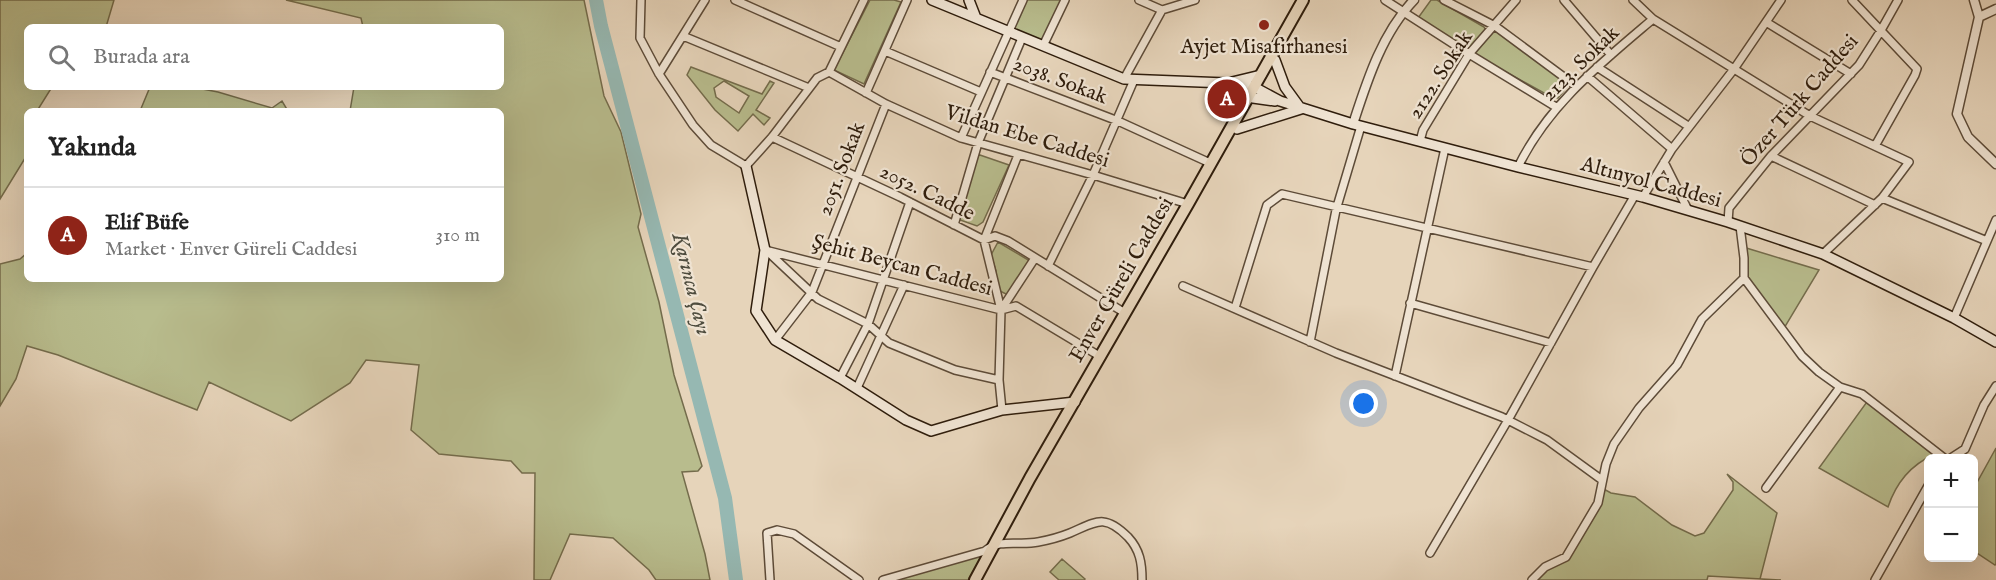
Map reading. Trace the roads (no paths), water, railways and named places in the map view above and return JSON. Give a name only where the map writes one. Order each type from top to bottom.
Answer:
[{"type":"main road","points":[[932,0],[1129,80]]},
{"type":"main road","points":[[969,0],[976,18]]},
{"type":"main road","name":"Enver Güreli Caddesi","points":[[975,580],[1237,129],[1261,75],[1303,0]]},
{"type":"main road","name":"Enver Güreli Caddesi","points":[[983,580],[997,543],[1125,313],[1237,117],[1275,60],[1310,0]]},
{"type":"main road","points":[[1237,129],[1301,108],[1285,87],[1275,60]]},
{"type":"main road","points":[[1237,117],[1234,97],[1224,85],[1261,75]]},
{"type":"main road","name":"Altınyol Caddesi","points":[[1129,80],[1208,82],[1224,85],[1357,125],[1639,196],[1728,222],[1823,254],[1954,318],[1996,342]]},
{"type":"main road","points":[[747,166],[765,250],[756,311],[775,340],[906,420],[931,431],[1002,410],[1075,402]]},
{"type":"street","points":[[641,0],[640,38],[659,74],[693,125],[711,146],[747,166],[817,78],[829,72],[864,0]]},
{"type":"street","points":[[659,74],[705,0]]},
{"type":"street","points":[[735,0],[841,47]]},
{"type":"street","points":[[866,93],[907,0]]},
{"type":"street","points":[[961,138],[1023,0]]},
{"type":"street","points":[[1043,46],[1065,0]]},
{"type":"street","points":[[1138,0],[1162,10],[1195,0]]},
{"type":"street","points":[[1385,0],[1556,107]]},
{"type":"street","points":[[1310,342],[1337,206],[1357,125],[1386,37],[1414,0]]},
{"type":"street","points":[[1444,0],[1496,26],[1576,86]]},
{"type":"street","name":"2122. Sokak","points":[[1420,141],[1423,130],[1469,54],[1496,26],[1516,0]]},
{"type":"street","points":[[1564,0],[1611,55]]},
{"type":"street","points":[[1633,0],[1653,19],[1810,116],[1909,162],[1882,198],[1823,254]]},
{"type":"street","points":[[1430,553],[1508,420],[1593,267],[1688,126],[1734,69],[1781,0]]},
{"type":"street","points":[[1852,0],[1880,32],[1916,67],[1917,72],[1875,146]]},
{"type":"street","name":"Özer Türk Caddesi","points":[[1728,222],[1729,208],[1771,156],[1859,65],[1898,0]]},
{"type":"street","points":[[1974,0],[1979,17],[1957,114],[1968,137],[1996,164]]},
{"type":"street","points":[[1979,17],[1996,9]]},
{"type":"street","points":[[1048,266],[1094,175],[1118,121],[1129,80],[1162,10]]},
{"type":"street","name":"2123. Sokak","points":[[1518,167],[1556,107],[1587,76],[1653,19]]},
{"type":"street","points":[[1766,22],[1851,74]]},
{"type":"street","points":[[683,36],[809,88]]},
{"type":"street","points":[[954,225],[978,143],[1022,38]]},
{"type":"street","points":[[885,51],[981,92]]},
{"type":"street","points":[[1597,67],[1688,126]]},
{"type":"street","name":"Vildan Ebe Caddesi","points":[[829,72],[886,104],[961,138],[1188,204]]},
{"type":"street","name":"2038. Sokak","points":[[990,72],[1118,121],[1210,163]]},
{"type":"street","points":[[1587,76],[1672,149]]},
{"type":"street","name":"2051. Sokak","points":[[775,340],[812,292],[886,104]]},
{"type":"street","name":"2052. Cadde","points":[[772,137],[910,202],[984,240],[995,236],[1008,241],[1125,313]]},
{"type":"street","points":[[1395,376],[1444,148]]},
{"type":"street","points":[[1002,410],[999,380],[1001,310],[984,240],[1018,155]]},
{"type":"street","points":[[1771,156],[1875,205]]},
{"type":"street","points":[[1664,162],[1688,210]]},
{"type":"street","points":[[1235,308],[1267,205],[1282,194],[1593,267]]},
{"type":"street","points":[[1882,198],[1991,237]]},
{"type":"street","points":[[840,378],[868,324],[910,202]]},
{"type":"street","points":[[1954,318],[1991,237],[1996,220]]},
{"type":"street","points":[[1740,226],[1744,278],[1802,356],[1840,387],[1862,394],[1938,454]]},
{"type":"street","points":[[765,250],[818,299],[868,324],[889,343],[955,370],[999,380]]},
{"type":"street","name":"Şehit Beycan Caddesi","points":[[765,250],[1001,310],[1016,306],[1101,357]]},
{"type":"street","points":[[1001,310],[1035,258]]},
{"type":"street","points":[[1532,580],[1545,567],[1566,557],[1598,502],[1602,480],[1614,444],[1639,408],[1677,365],[1702,319],[1744,278]]},
{"type":"street","points":[[857,388],[904,285]]},
{"type":"street","points":[[1183,286],[1310,342],[1508,420],[1547,440],[1602,480]]},
{"type":"street","points":[[1410,303],[1551,343]]},
{"type":"street","points":[[1958,454],[1965,449],[1984,405],[1996,386]]},
{"type":"street","points":[[1766,488],[1840,387]]},
{"type":"street","points":[[1875,580],[1924,495]]},
{"type":"street","points":[[884,580],[985,551],[997,543],[1035,543],[1071,533],[1089,524],[1107,522],[1118,527],[1133,543],[1142,563],[1142,580]]},
{"type":"street","points":[[770,580],[767,533],[777,530],[794,534],[859,580]]},
{"type":"waterway","name":"Karınca Çayı","points":[[596,0],[725,498],[736,580]]},
{"type":"place","name":"Ayjet Misafirhanesi","points":[[1264,25]]},
{"type":"place","name":"Elif Büfe","points":[[1227,99]]}]
